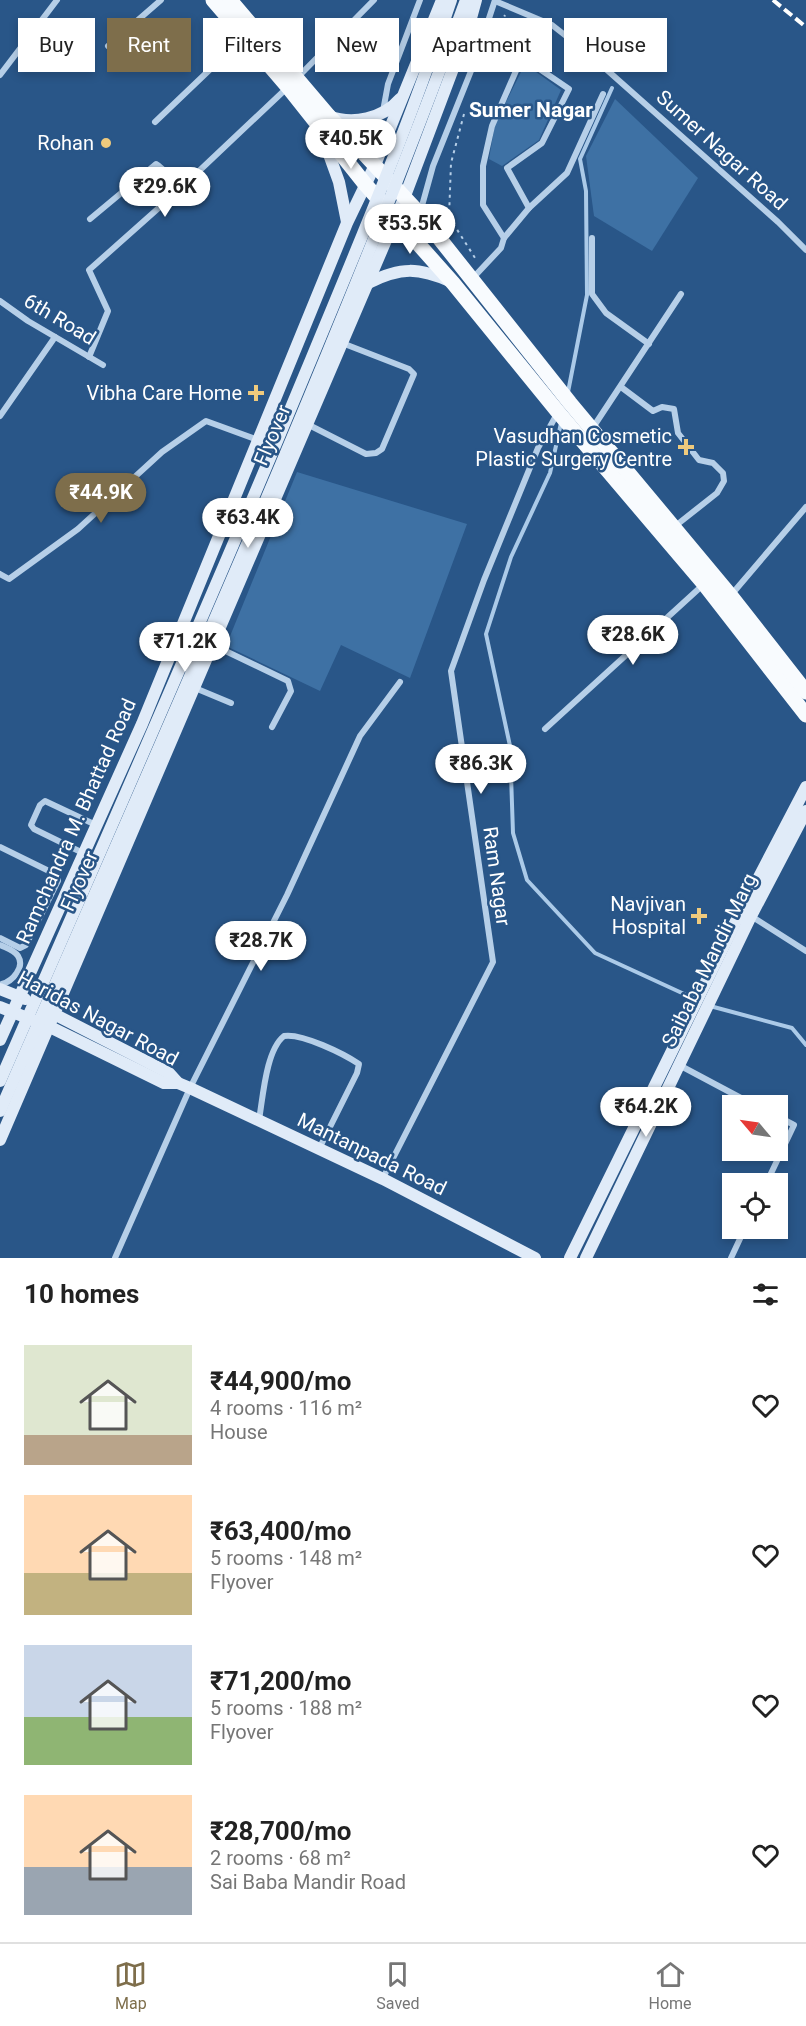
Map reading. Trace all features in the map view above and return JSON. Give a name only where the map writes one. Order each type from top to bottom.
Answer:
[{"type":"main road","points":[[213,0],[229,18]]},
{"type":"main road","points":[[230,0],[323,121],[365,184],[564,409],[704,585],[726,601],[806,692]]},
{"type":"main road","name":"Ramchandra M. Bhattad Road","points":[[0,1040],[6,1010],[19,996],[142,724],[347,223],[375,165],[442,0]]},
{"type":"main road","name":"Flyover","points":[[0,1080],[179,673],[331,312],[435,48],[451,0]]},
{"type":"main road","name":"Flyover","points":[[0,1111],[169,728],[311,395],[405,166],[466,0]]},
{"type":"main road","points":[[0,1140],[405,196],[468,29],[476,0]]},
{"type":"main road","points":[[281,72],[292,83]]},
{"type":"main road","points":[[323,121],[351,121],[369,118],[395,105],[406,90]]},
{"type":"main road","points":[[323,121],[375,165],[420,214],[471,279],[564,409],[592,429],[674,527],[806,715]]},
{"type":"main road","points":[[323,121],[347,223]]},
{"type":"main road","points":[[368,283],[391,272],[405,270],[431,273],[453,283]]},
{"type":"main road","name":"Saibaba Mandir Marg","points":[[570,1258],[672,1064],[806,787]]},
{"type":"main road","name":"Saibaba Mandir Marg","points":[[702,1003],[752,916],[806,811]]},
{"type":"main road","name":"Haridas Nagar Road","points":[[1,986],[169,1073],[178,1083]]},
{"type":"main road","name":"Haridas Nagar Road","points":[[6,1010],[50,1027],[164,1083],[178,1083],[190,1088]]},
{"type":"main road","name":"Saibaba Mandir Marg","points":[[586,1258],[672,1064]]},
{"type":"main road","name":"Mantanpada Road","points":[[190,1088],[260,1115],[322,1144],[383,1179],[535,1258]]},
{"type":"street","points":[[0,75],[57,0]]},
{"type":"street","points":[[140,18],[161,0]]},
{"type":"street","points":[[89,357],[108,311],[89,270],[180,189],[292,83],[374,0]]},
{"type":"street","points":[[383,112],[387,84],[420,0]]},
{"type":"street","name":"Sumer Nagar Road","points":[[489,18],[495,0],[552,25],[770,215],[806,250]]},
{"type":"street","points":[[155,122],[208,72]]},
{"type":"street","name":"Sumer Nagar Road","points":[[420,214],[433,166],[469,72]]},
{"type":"street","points":[[504,238],[483,206],[483,166],[492,126],[515,72]]},
{"type":"street","points":[[529,208],[507,168],[542,143],[569,88],[545,72]]},
{"type":"street","points":[[471,279],[501,248],[504,238],[529,208],[567,173],[603,94]]},
{"type":"street","points":[[90,219],[156,164],[161,166],[180,189]]},
{"type":"street","points":[[592,238],[592,294],[606,313],[649,344]]},
{"type":"street","points":[[592,429],[681,294]]},
{"type":"street","name":"6th Road","points":[[0,302],[103,365]]},
{"type":"street","points":[[0,416],[55,337]]},
{"type":"street","points":[[307,424],[366,454],[376,453],[382,449],[414,374],[409,369],[342,343]]},
{"type":"street","points":[[621,387],[653,411],[662,407],[674,409],[678,433],[699,460],[713,463],[723,473],[724,481],[717,493],[674,527]]},
{"type":"street","name":"Ram Nagar","points":[[383,1179],[493,962],[451,671],[484,580],[538,448],[564,409]]},
{"type":"street","points":[[0,574],[9,579],[78,529],[162,452],[206,421],[258,440]]},
{"type":"street","points":[[726,601],[806,507]]},
{"type":"street","points":[[545,729],[704,585]]},
{"type":"street","points":[[213,645],[288,681],[291,691],[272,727]]},
{"type":"street","points":[[115,1258],[190,1088],[287,895],[360,736],[400,682]]},
{"type":"street","points":[[195,688],[231,703]]},
{"type":"street","points":[[83,853],[34,829],[32,825],[40,804],[45,801],[96,825]]},
{"type":"street","points":[[0,847],[55,874],[58,876],[58,881],[26,945],[20,948],[0,938]]},
{"type":"street","points":[[752,916],[806,951]]},
{"type":"street","points":[[0,945],[15,952],[20,961],[14,978],[1,986]]},
{"type":"street","points":[[260,1115],[271,1054],[278,1040],[284,1036],[300,1038],[335,1052],[359,1064],[322,1144]]},
{"type":"street","points":[[672,1064],[734,1095]]},
{"type":"street","points":[[788,1122],[794,1125],[788,1138]]},
{"type":"street","points":[[731,1258],[740,1239]]},
{"type":"shaded area","points":[[521,72],[536,72],[561,90],[539,140],[502,166],[489,159],[495,124]]},
{"type":"shaded area","points":[[615,99],[698,178],[652,251],[594,216],[586,156]]},
{"type":"shaded area","points":[[297,472],[467,524],[410,678],[341,645],[320,691],[226,646]]},
{"type":"waterway","points":[[568,392],[587,295],[586,191],[580,159],[612,88]]},
{"type":"waterway","points":[[561,423],[550,473],[511,557],[486,634],[510,746],[513,833],[527,880],[595,953],[695,999]]},
{"type":"waterway","points":[[710,1006],[792,1028],[806,1045]]},
{"type":"railway","points":[[773,0],[806,27]]},
{"type":"place","name":"Rohan","points":[[106,143]]},
{"type":"place","name":"Vibha Care Home","points":[[256,393]]},
{"type":"place","name":"Vasudhan Cosmetic Plastic Surgery Centre","points":[[686,447]]},
{"type":"place","name":"Navjivan Hospital","points":[[699,916]]},
{"type":"district","name":"Sumer Nagar","points":[[531,110]]}]
